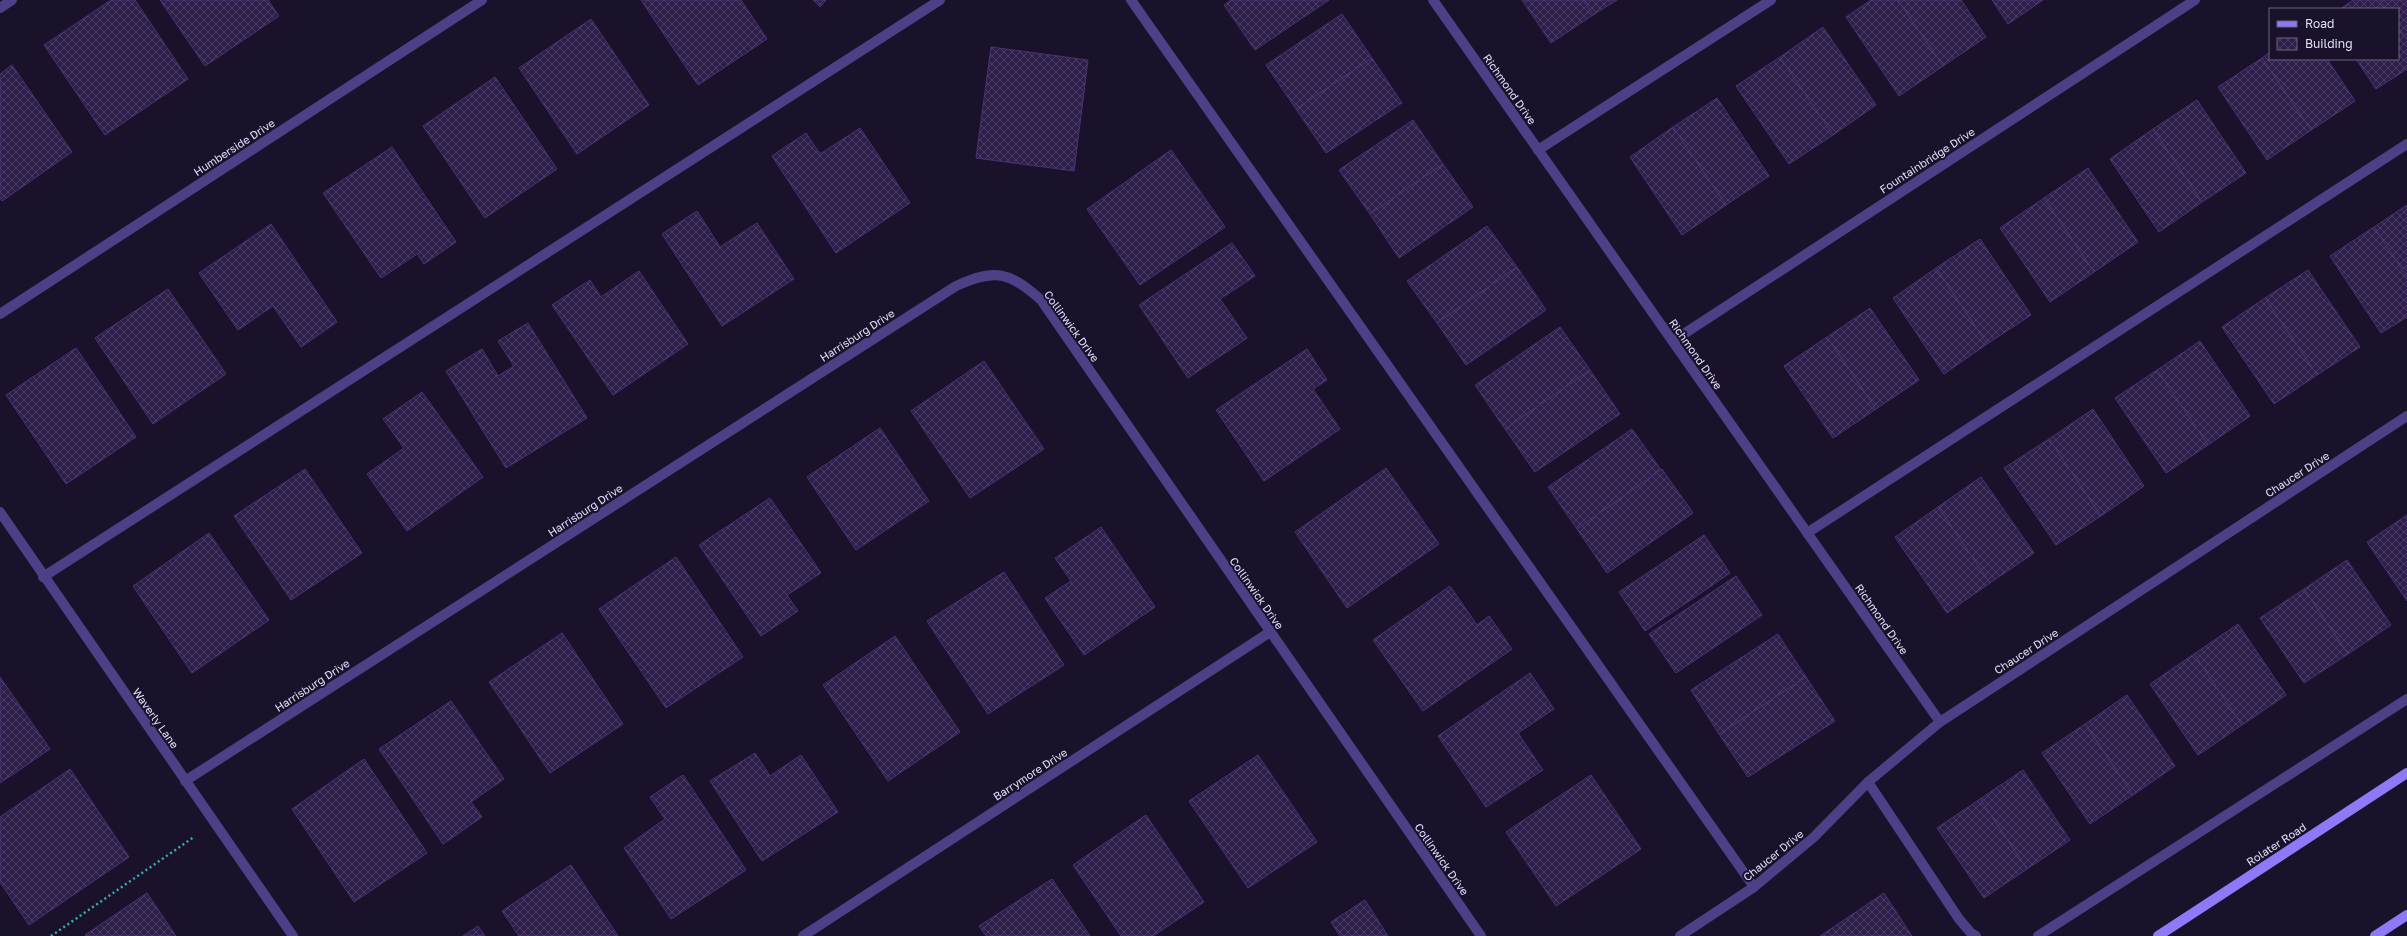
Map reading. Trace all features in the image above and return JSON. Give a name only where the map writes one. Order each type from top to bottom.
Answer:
[{"type":"main road","name":"Rolater Road","points":[[2158,936],[2407,773]]},
{"type":"main road","points":[[2375,936],[2407,915]]},
{"type":"street","points":[[0,8],[12,0]]},
{"type":"street","name":"Humberside Drive","points":[[0,314],[482,0]]},
{"type":"street","points":[[43,577],[940,0]]},
{"type":"street","points":[[1131,0],[1754,887]]},
{"type":"street","name":"Richmond Drive","points":[[1433,0],[1940,722]]},
{"type":"street","points":[[1538,150],[1770,0]]},
{"type":"street","name":"Fountainbridge Drive","points":[[1672,341],[2195,0]]},
{"type":"street","points":[[1807,533],[2407,144]]},
{"type":"street","name":"Harrisburg Drive","points":[[185,781],[956,286],[988,274],[1003,275]]},
{"type":"street","name":"Collinwick Drive","points":[[1003,275],[1026,286],[1042,300],[1481,936]]},
{"type":"street","name":"Chaucer Drive","points":[[1680,936],[1754,887],[1814,837],[1868,782],[1940,722],[2407,416]]},
{"type":"street","name":"Waverly Lane","points":[[0,512],[43,577],[293,936]]},
{"type":"street","name":"Barrymore Drive","points":[[803,936],[1270,632]]},
{"type":"street","points":[[2038,936],[2407,699]]},
{"type":"street","points":[[1868,782],[1959,918],[1971,933],[1976,936]]},
{"type":"path","points":[[51,936],[214,823]]},
{"type":"building","points":[[111,0],[135,0],[188,79],[105,135],[44,45]]},
{"type":"building","points":[[160,0],[268,0],[279,16],[205,66]]},
{"type":"building","points":[[641,0],[741,0],[767,39],[698,85]]},
{"type":"building","points":[[813,0],[826,0],[820,7]]},
{"type":"building","points":[[1231,0],[1329,0],[1255,50],[1224,5]]},
{"type":"building","points":[[1522,0],[1583,0],[1593,15],[1551,43]]},
{"type":"building","points":[[1583,0],[1617,0],[1593,15]]},
{"type":"building","points":[[1871,0],[1898,0],[1943,66],[1899,96],[1846,17]]},
{"type":"building","points":[[1898,0],[1961,0],[1986,37],[1943,66]]},
{"type":"building","points":[[1992,0],[2043,0],[2008,24]]},
{"type":"building","points":[[2353,0],[2380,0],[2385,8],[2341,8]]},
{"type":"building","points":[[2380,0],[2407,0],[2407,40],[2399,28],[2399,8],[2385,8]]},
{"type":"building","points":[[1342,14],[1372,58],[1296,109],[1266,65]]},
{"type":"building","points":[[591,19],[649,105],[577,154],[519,68]]},
{"type":"building","points":[[1823,27],[1876,105],[1833,135],[1780,57]]},
{"type":"building","points":[[2399,28],[2407,40],[2407,69],[2376,89],[2357,60],[2399,60]]},
{"type":"building","points":[[991,47],[1088,60],[1074,171],[976,158]]},
{"type":"building","points":[[2269,53],[2269,60],[2328,60],[2355,101],[2311,130],[2262,58]]},
{"type":"building","points":[[1780,57],[1833,135],[1789,164],[1736,86]]},
{"type":"building","points":[[1372,58],[1402,103],[1326,153],[1296,109]]},
{"type":"building","points":[[2262,58],[2311,130],[2267,160],[2218,87]]},
{"type":"building","points":[[12,65],[72,152],[2,201],[0,198],[0,74]]},
{"type":"building","points":[[495,77],[557,169],[485,218],[423,126]]},
{"type":"building","points":[[1717,98],[1769,176],[1726,205],[1673,127]]},
{"type":"building","points":[[2197,100],[2246,173],[2202,202],[2153,129]]},
{"type":"building","points":[[1413,120],[1443,164],[1370,214],[1339,170]]},
{"type":"building","points":[[1673,127],[1726,205],[1682,235],[1630,157]]},
{"type":"building","points":[[860,128],[910,203],[836,253],[772,156],[806,133],[820,154]]},
{"type":"building","points":[[2153,129],[2202,202],[2159,232],[2110,159]]},
{"type":"building","points":[[392,147],[456,242],[424,264],[417,254],[381,278],[323,193]]},
{"type":"building","points":[[1171,150],[1225,227],[1140,285],[1087,209]]},
{"type":"building","points":[[1443,164],[1473,207],[1399,258],[1370,214]]},
{"type":"building","points":[[2088,168],[2138,242],[2094,272],[2044,198]]},
{"type":"building","points":[[2044,198],[2094,272],[2050,302],[2000,228]]},
{"type":"building","points":[[2407,205],[2407,277],[2374,227]]},
{"type":"building","points":[[697,211],[720,247],[757,223],[794,279],[722,326],[662,234]]},
{"type":"building","points":[[271,224],[337,322],[301,347],[273,306],[238,330],[199,273]]},
{"type":"building","points":[[1487,226],[1517,267],[1437,323],[1407,281]]},
{"type":"building","points":[[2374,227],[2407,277],[2407,317],[2381,333],[2330,256]]},
{"type":"building","points":[[1980,239],[2031,315],[1987,344],[1936,268]]},
{"type":"building","points":[[1232,243],[1255,276],[1220,299],[1247,338],[1188,378],[1139,305]]},
{"type":"building","points":[[1517,267],[1546,310],[1466,365],[1437,323]]},
{"type":"building","points":[[1936,268],[1987,344],[1944,374],[1893,298]]},
{"type":"building","points":[[2308,270],[2360,347],[2317,375],[2265,298]]},
{"type":"building","points":[[639,271],[688,344],[613,395],[552,305],[590,280],[601,297]]},
{"type":"building","points":[[168,289],[226,374],[153,424],[95,338]]},
{"type":"building","points":[[2265,298],[2317,375],[2274,404],[2222,327]]},
{"type":"building","points":[[1870,308],[1919,380],[1876,409],[1827,337]]},
{"type":"building","points":[[528,323],[587,418],[506,468],[446,371],[482,349],[498,376],[514,366],[498,341]]},
{"type":"building","points":[[1560,327],[1590,370],[1505,429],[1475,385]]},
{"type":"building","points":[[1827,337],[1876,409],[1833,438],[1784,366]]},
{"type":"building","points":[[2200,341],[2250,416],[2208,445],[2157,370]]},
{"type":"building","points":[[76,348],[136,437],[66,484],[6,395]]},
{"type":"building","points":[[1307,349],[1327,380],[1313,389],[1340,429],[1264,481],[1216,410]]},
{"type":"building","points":[[984,361],[1044,449],[970,498],[911,411]]},
{"type":"building","points":[[1590,370],[1620,414],[1535,472],[1505,429]]},
{"type":"building","points":[[2157,370],[2208,445],[2166,473],[2115,398]]},
{"type":"building","points":[[422,392],[483,477],[407,531],[367,474],[404,448],[383,419]]},
{"type":"building","points":[[2093,409],[2144,486],[2101,516],[2049,439]]},
{"type":"building","points":[[880,428],[929,501],[856,550],[807,477]]},
{"type":"building","points":[[1632,429],[1661,470],[1577,529],[1548,487]]},
{"type":"building","points":[[2049,439],[2101,516],[2056,545],[2004,468]]},
{"type":"building","points":[[1386,468],[1439,544],[1347,608],[1295,532]]},
{"type":"building","points":[[305,469],[362,553],[291,600],[234,516]]},
{"type":"building","points":[[1662,469],[1693,513],[1607,573],[1577,529]]},
{"type":"building","points":[[1981,477],[2034,553],[1990,583],[1938,507]]},
{"type":"building","points":[[770,498],[821,573],[787,595],[798,611],[761,636],[699,545]]},
{"type":"building","points":[[1938,507],[1990,583],[1947,613],[1895,537]]},
{"type":"building","points":[[2407,515],[2407,601],[2367,542]]},
{"type":"building","points":[[1101,527],[1155,607],[1084,655],[1045,598],[1071,581],[1055,558]]},
{"type":"building","points":[[209,533],[269,620],[192,673],[133,586]]},
{"type":"building","points":[[1704,535],[1730,573],[1645,631],[1619,592]]},
{"type":"building","points":[[676,557],[743,657],[666,708],[599,609]]},
{"type":"building","points":[[2347,560],[2391,625],[2348,654],[2304,589]]},
{"type":"building","points":[[1004,572],[1064,665],[988,714],[927,621]]},
{"type":"building","points":[[1736,576],[1762,615],[1676,673],[1649,634]]},
{"type":"building","points":[[1450,586],[1477,625],[1489,616],[1512,649],[1423,711],[1373,640]]},
{"type":"building","points":[[2304,589],[2348,654],[2304,683],[2260,618]]},
{"type":"building","points":[[2238,624],[2286,695],[2242,725],[2194,654]]},
{"type":"building","points":[[562,633],[623,724],[550,773],[489,682]]},
{"type":"building","points":[[1778,634],[1806,677],[1719,734],[1691,690]]},
{"type":"building","points":[[895,636],[960,732],[888,781],[823,685]]},
{"type":"building","points":[[2194,654],[2242,725],[2198,755],[2150,684]]},
{"type":"building","points":[[1530,673],[1554,709],[1518,733],[1543,770],[1486,807],[1438,736]]},
{"type":"building","points":[[0,677],[50,749],[0,783]]},
{"type":"building","points":[[1806,677],[1835,721],[1748,777],[1719,734]]},
{"type":"building","points":[[2127,695],[2175,766],[2133,795],[2085,724]]},
{"type":"building","points":[[451,701],[504,779],[471,802],[482,817],[443,844],[379,749]]},
{"type":"building","points":[[2085,724],[2133,795],[2090,824],[2042,753]]},
{"type":"building","points":[[755,753],[770,776],[801,755],[838,812],[762,861],[710,781]]},
{"type":"building","points":[[1258,755],[1317,842],[1248,888],[1189,801]]},
{"type":"building","points":[[364,759],[427,853],[354,902],[292,809]]},
{"type":"building","points":[[70,769],[129,857],[29,925],[0,882],[0,817]]},
{"type":"building","points":[[2023,770],[2070,840],[2027,869],[1980,799]]},
{"type":"building","points":[[683,775],[746,870],[671,919],[624,848],[665,819],[650,797]]},
{"type":"building","points":[[1591,775],[1641,849],[1556,906],[1506,832]]},
{"type":"building","points":[[1980,799],[2027,869],[1984,898],[1937,828]]},
{"type":"building","points":[[1146,815],[1204,902],[1153,936],[1121,936],[1073,865]]},
{"type":"building","points":[[571,865],[618,936],[519,936],[502,911]]},
{"type":"building","points":[[1052,879],[1090,936],[986,936],[979,926]]},
{"type":"building","points":[[147,893],[176,936],[85,935]]},
{"type":"building","points":[[1884,893],[1912,936],[1820,936]]},
{"type":"building","points":[[1365,900],[1388,936],[1340,936],[1331,922]]},
{"type":"building","points":[[478,926],[485,936],[463,936]]}]
